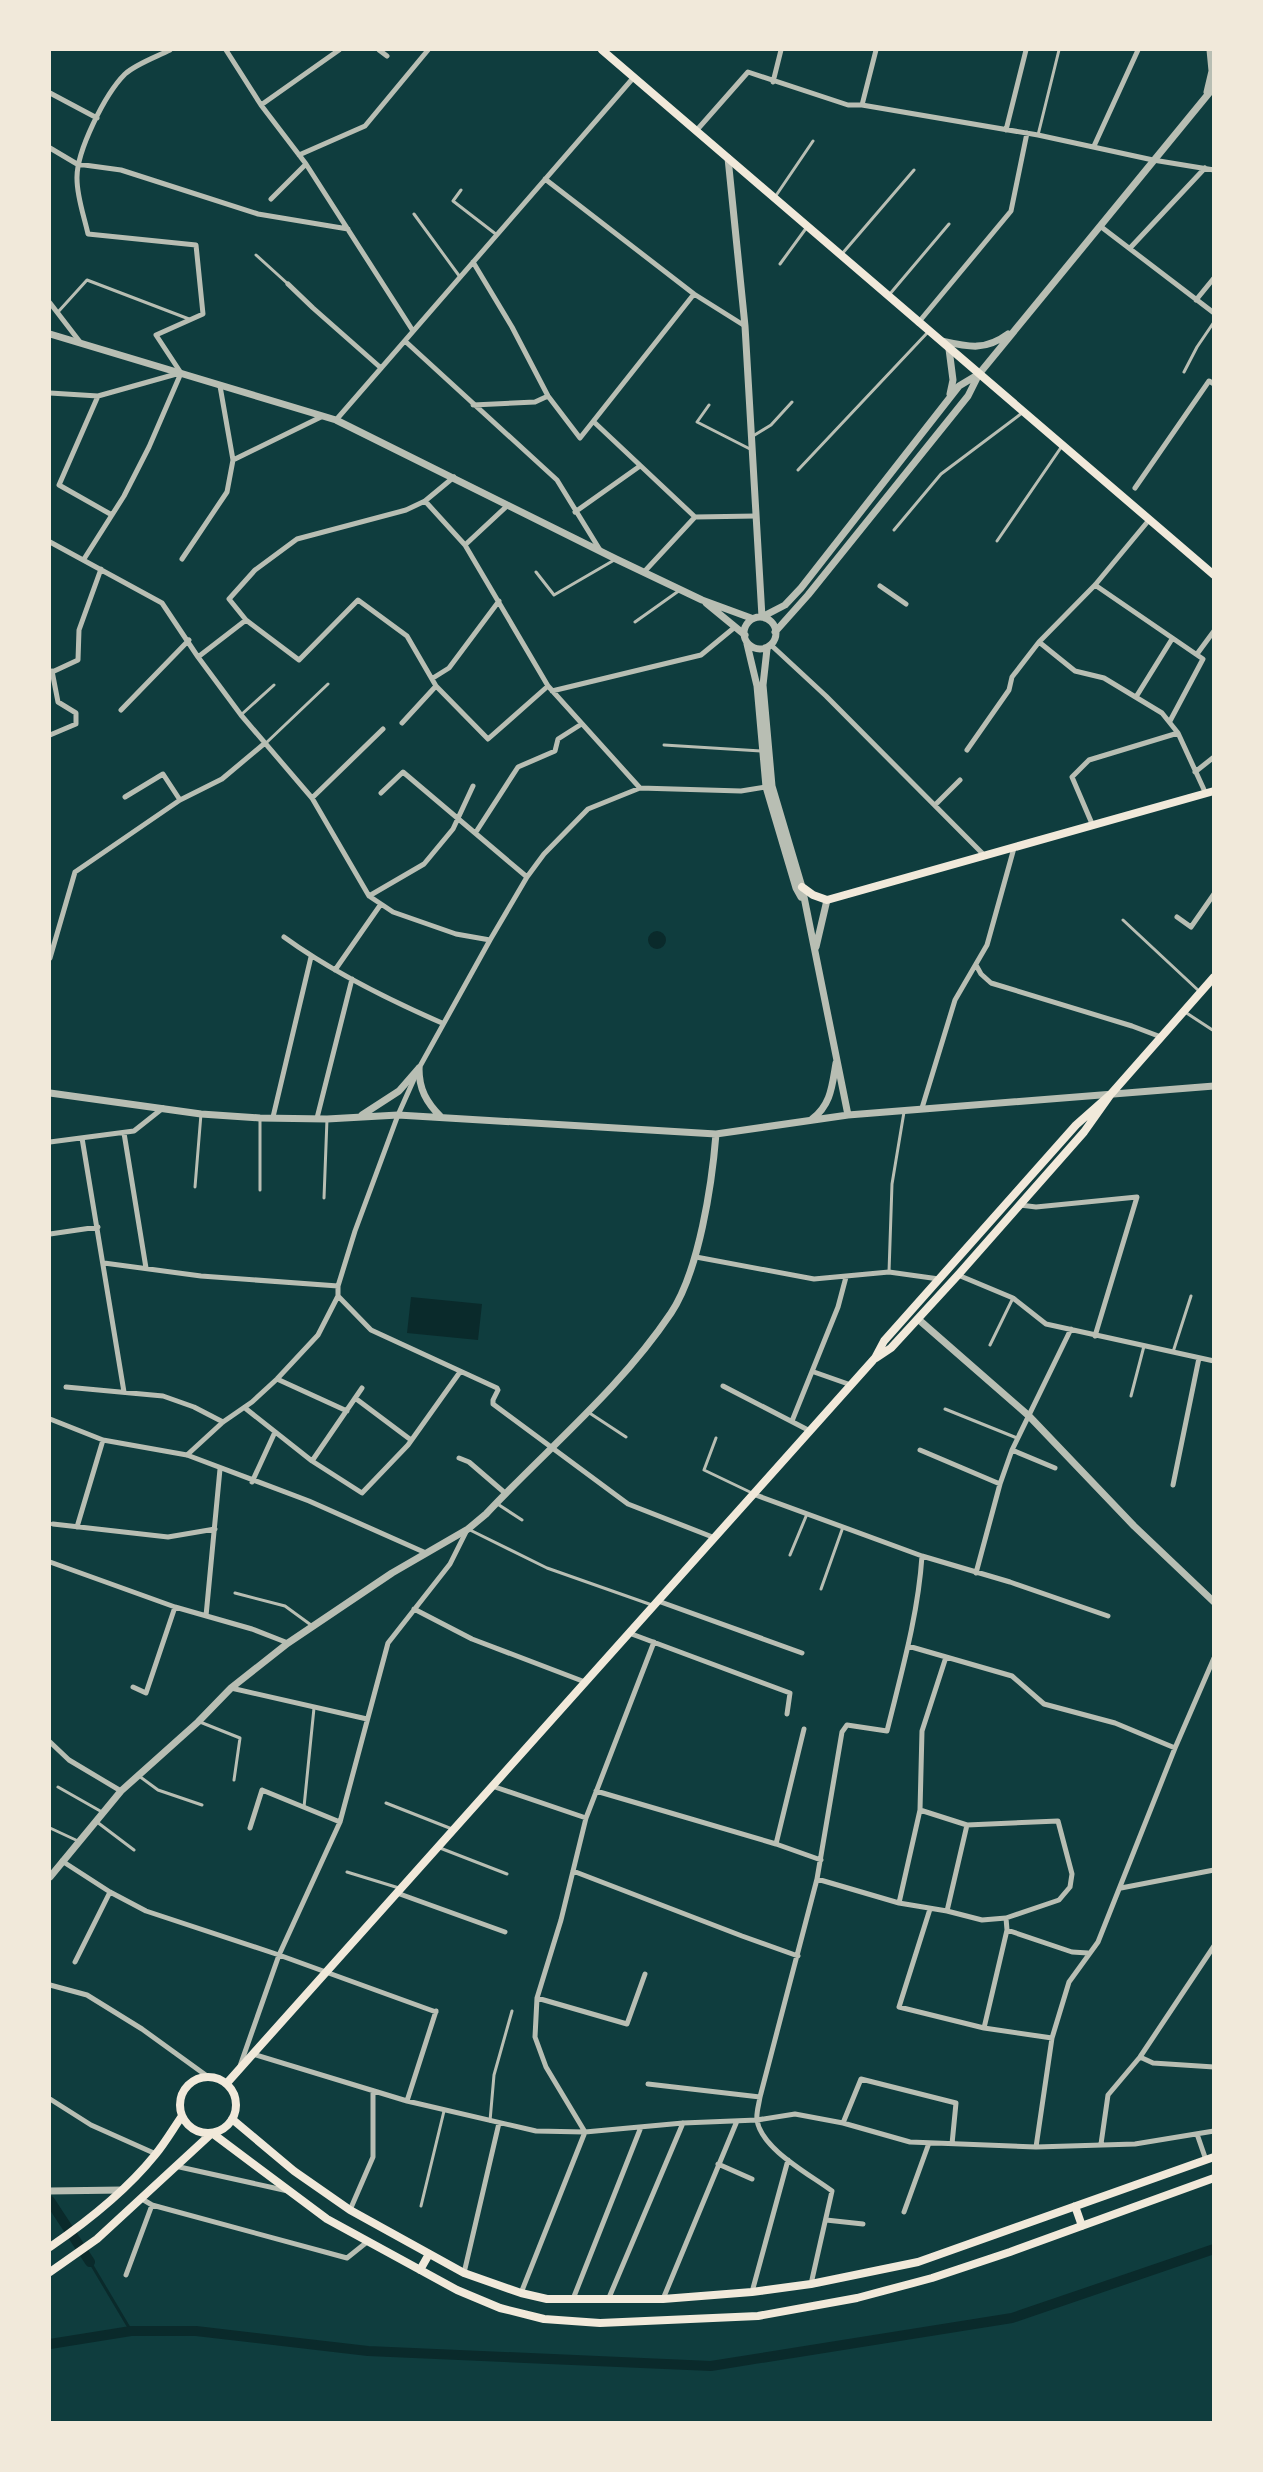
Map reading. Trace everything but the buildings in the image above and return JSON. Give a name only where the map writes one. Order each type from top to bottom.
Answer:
[{"type":"main road","points":[[602,50],[1022,413],[1213,573]]},
{"type":"main road","points":[[802,887],[813,895],[827,900],[1211,793]]},
{"type":"main road","points":[[875,1358],[891,1348],[958,1275],[1018,1204],[1084,1132],[1111,1094],[1214,977]]},
{"type":"main road","points":[[227,2083],[875,1358],[884,1341],[1076,1125],[1111,1094]]},
{"type":"main road","points":[[50,2272],[98,2239],[212,2133],[227,2126],[232,2119],[236,2100],[227,2083],[219,2078],[207,2076],[194,2080],[183,2092],[180,2100],[182,2116],[194,2129],[212,2133],[327,2219],[368,2242],[458,2290],[500,2308],[544,2319],[600,2323],[758,2316],[858,2298],[932,2278],[1214,2178]]},
{"type":"main road","points":[[50,2247],[85,2222],[122,2190],[156,2154],[182,2116]]},
{"type":"main road","points":[[232,2119],[294,2171],[350,2210],[464,2273],[521,2293],[547,2299],[663,2299],[752,2292],[811,2284],[918,2262],[1210,2158]]},
{"type":"main road","points":[[1075,2206],[1082,2226]]},
{"type":"main road","points":[[420,2270],[429,2254]]},
{"type":"street","points":[[170,50],[126,73],[113,89],[97,118],[77,164],[76,181],[88,234],[196,245],[203,314],[156,335],[181,372]]},
{"type":"street","points":[[226,50],[261,105],[306,164],[413,332]]},
{"type":"street","points":[[261,105],[339,50]]},
{"type":"street","points":[[378,50],[387,56]]},
{"type":"street","points":[[299,155],[365,126],[428,50]]},
{"type":"street","points":[[773,82],[781,50]]},
{"type":"street","points":[[862,105],[876,50]]},
{"type":"street","points":[[1006,130],[1026,50]]},
{"type":"street","points":[[1094,146],[1138,50]]},
{"type":"street","points":[[848,1115],[802,887],[772,786],[763,685],[769,647],[775,632],[808,595],[961,405],[979,374],[1211,91],[1210,50]]},
{"type":"street","points":[[696,130],[748,72],[848,105],[862,105],[1027,133],[1153,160],[1214,170]]},
{"type":"street","points":[[336,420],[634,77]]},
{"type":"street","points":[[50,93],[97,118]]},
{"type":"street","points":[[918,322],[1011,211],[1027,133]]},
{"type":"street","points":[[50,148],[77,164],[121,170],[258,214],[348,230]]},
{"type":"street","points":[[728,158],[745,326],[762,617]]},
{"type":"street","points":[[271,199],[306,164]]},
{"type":"street","points":[[1131,248],[1205,168]]},
{"type":"street","points":[[545,179],[694,294],[745,326]]},
{"type":"street","points":[[1100,226],[1214,313]]},
{"type":"street","points":[[473,262],[512,327],[548,396],[580,438],[694,294]]},
{"type":"street","points":[[1197,300],[1214,278]]},
{"type":"street","points":[[288,284],[381,368]]},
{"type":"street","points":[[50,303],[80,342]]},
{"type":"street","points":[[938,340],[968,347],[984,346],[996,343],[1015,330]]},
{"type":"street","points":[[50,334],[336,420],[616,559],[681,588],[702,600],[745,635]]},
{"type":"street","points":[[405,341],[557,480],[600,550]]},
{"type":"street","points":[[947,402],[953,380],[949,349]]},
{"type":"street","points":[[50,393],[98,396],[181,372]]},
{"type":"street","points":[[84,560],[124,496],[149,447],[181,372]]},
{"type":"street","points":[[702,600],[751,618],[762,617],[785,604],[801,588],[959,386],[979,374]]},
{"type":"street","points":[[1135,488],[1209,381],[1214,384]]},
{"type":"street","points":[[182,559],[227,492],[233,460],[220,386]]},
{"type":"street","points":[[98,396],[58,485],[112,515]]},
{"type":"street","points":[[473,405],[536,402],[548,396]]},
{"type":"street","points":[[233,460],[324,415]]},
{"type":"street","points":[[594,422],[695,517],[756,516]]},
{"type":"street","points":[[575,512],[640,466]]},
{"type":"street","points":[[454,477],[424,501],[406,510],[297,539],[255,570],[230,599],[246,620],[299,660],[358,600],[407,636],[436,686],[488,739],[550,689],[701,655],[735,627]]},
{"type":"street","points":[[424,501],[465,545],[550,689],[640,789]]},
{"type":"street","points":[[465,545],[508,505]]},
{"type":"street","points":[[644,572],[695,517]]},
{"type":"street","points":[[967,750],[1009,690],[1012,677],[1039,642],[1095,585],[1149,520]]},
{"type":"street","points":[[50,542],[162,603],[241,715],[312,798],[369,896],[393,912],[456,934],[490,940]]},
{"type":"street","points":[[50,735],[76,724],[76,713],[58,702],[51,672],[78,660],[79,630],[101,569]]},
{"type":"street","points":[[1095,585],[1203,659],[1200,669],[1170,721]]},
{"type":"street","points":[[880,586],[906,604]]},
{"type":"street","points":[[433,678],[449,668],[498,601]]},
{"type":"street","points":[[762,617],[772,623],[775,632]]},
{"type":"street","points":[[751,618],[746,623],[745,635],[757,686],[766,787],[796,888],[804,902]]},
{"type":"street","points":[[198,657],[246,620]]},
{"type":"street","points":[[1197,654],[1214,631]]},
{"type":"street","points":[[1136,697],[1172,639]]},
{"type":"street","points":[[121,710],[189,640]]},
{"type":"street","points":[[1039,642],[1075,671],[1104,678],[1162,713],[1178,733],[1195,772],[1211,793]]},
{"type":"street","points":[[747,644],[756,650],[769,647]]},
{"type":"street","points":[[769,647],[935,805],[985,856]]},
{"type":"street","points":[[402,723],[436,686]]},
{"type":"street","points":[[476,832],[518,767],[555,751],[558,739],[580,724]]},
{"type":"street","points":[[312,798],[383,729]]},
{"type":"street","points":[[1093,826],[1072,777],[1089,760],[1178,733]]},
{"type":"street","points":[[50,958],[75,872],[180,800],[222,779],[265,743]]},
{"type":"street","points":[[1195,772],[1214,758]]},
{"type":"street","points":[[381,793],[402,772],[527,877]]},
{"type":"street","points":[[125,797],[163,774],[180,800]]},
{"type":"street","points":[[935,805],[960,780]]},
{"type":"street","points":[[369,896],[424,864],[453,829],[473,786]]},
{"type":"street","points":[[187,1455],[223,1422],[245,1408],[277,1379],[318,1335],[338,1296],[338,1286],[355,1231],[398,1115],[419,1068],[490,940],[527,877],[544,854],[588,809],[640,789],[741,791],[766,787]]},
{"type":"street","points":[[922,1108],[955,1000],[987,945],[1014,848]]},
{"type":"street","points":[[1178,917],[1191,927],[1214,894]]},
{"type":"street","points":[[815,951],[827,900]]},
{"type":"street","points":[[335,970],[381,904]]},
{"type":"street","points":[[284,937],[311,957],[400,1004],[442,1023]]},
{"type":"street","points":[[273,1117],[311,957]]},
{"type":"street","points":[[976,965],[981,974],[991,983],[1161,1037]]},
{"type":"street","points":[[317,1118],[352,979]]},
{"type":"street","points":[[810,1121],[821,1112],[829,1100],[837,1059]]},
{"type":"street","points":[[358,1117],[399,1091],[419,1068]]},
{"type":"street","points":[[419,1068],[419,1081],[424,1096],[441,1117]]},
{"type":"street","points":[[50,1093],[201,1114],[260,1118],[327,1119],[398,1115],[716,1134],[848,1115],[1214,1086]]},
{"type":"street","points":[[50,1142],[134,1131],[163,1108]]},
{"type":"street","points":[[124,1132],[146,1268]]},
{"type":"street","points":[[50,1877],[121,1791],[198,1722],[231,1688],[313,1626],[426,1552],[468,1529],[620,1378],[672,1312],[696,1257],[716,1134]]},
{"type":"street","points":[[82,1138],[124,1392]]},
{"type":"street","points":[[1018,1204],[1036,1207],[1137,1197],[1095,1336]]},
{"type":"street","points":[[50,1234],[98,1227]]},
{"type":"street","points":[[696,1257],[814,1279],[889,1272],[939,1279]]},
{"type":"street","points":[[104,1263],[201,1276],[338,1286]]},
{"type":"street","points":[[958,1275],[1013,1298],[1046,1324],[1214,1361]]},
{"type":"street","points":[[792,1421],[814,1372],[838,1307],[846,1277]]},
{"type":"street","points":[[338,1296],[371,1330],[497,1388],[493,1404],[628,1504],[715,1538]]},
{"type":"street","points":[[918,1319],[1029,1416],[1127,1519],[1214,1602]]},
{"type":"street","points":[[976,1573],[1000,1484],[1012,1450],[1071,1329]]},
{"type":"street","points":[[1173,1485],[1199,1358]]},
{"type":"street","points":[[245,1408],[312,1461],[362,1493],[411,1440],[460,1372]]},
{"type":"street","points":[[814,1372],[851,1385]]},
{"type":"street","points":[[277,1379],[347,1411]]},
{"type":"street","points":[[723,1386],[810,1431]]},
{"type":"street","points":[[66,1387],[163,1396],[194,1407],[223,1422]]},
{"type":"street","points":[[312,1461],[362,1388]]},
{"type":"street","points":[[355,1398],[411,1440]]},
{"type":"street","points":[[50,1419],[103,1440],[187,1455],[252,1482],[309,1501],[426,1552]]},
{"type":"street","points":[[252,1482],[275,1432]]},
{"type":"street","points":[[77,1527],[103,1440]]},
{"type":"street","points":[[920,1450],[1000,1484]]},
{"type":"street","points":[[1012,1450],[1055,1468]]},
{"type":"street","points":[[459,1458],[469,1462],[506,1493]]},
{"type":"street","points":[[206,1616],[220,1469]]},
{"type":"street","points":[[753,1494],[922,1556],[1010,1582],[1108,1616]]},
{"type":"street","points":[[53,1524],[168,1537],[215,1529]]},
{"type":"street","points":[[238,2070],[279,1955],[340,1822],[388,1643],[450,1564],[468,1529]]},
{"type":"street","points":[[811,2284],[832,2191],[788,2160],[764,2136],[757,2120],[760,2097],[817,1879],[844,1728],[847,1725],[886,1731],[908,1646],[920,1584],[922,1556]]},
{"type":"street","points":[[50,1562],[175,1607],[288,1643]]},
{"type":"street","points":[[656,1603],[802,1653]]},
{"type":"street","points":[[133,1687],[146,1693],[175,1607]]},
{"type":"street","points":[[414,1609],[472,1639],[585,1682]]},
{"type":"street","points":[[629,1633],[790,1693],[787,1714]]},
{"type":"street","points":[[585,2132],[546,2067],[535,2037],[537,1998],[586,1818],[654,1642]]},
{"type":"street","points":[[908,1646],[1012,1676],[1044,1704],[1115,1723],[1174,1748]]},
{"type":"street","points":[[899,1903],[920,1810],[922,1731],[946,1657]]},
{"type":"street","points":[[1036,2147],[1052,2038],[1069,1982],[1098,1942],[1174,1748],[1214,1658]]},
{"type":"street","points":[[231,1688],[367,1719]]},
{"type":"street","points":[[776,1844],[804,1729]]},
{"type":"street","points":[[50,1742],[69,1760],[121,1791]]},
{"type":"street","points":[[492,1786],[586,1818]]},
{"type":"street","points":[[250,1828],[262,1790],[340,1822]]},
{"type":"street","points":[[596,1791],[776,1844],[821,1860]]},
{"type":"street","points":[[817,1879],[899,1903],[982,1920],[1006,1918],[1059,1900],[1070,1887],[1072,1874],[1058,1821],[967,1825],[920,1810]]},
{"type":"street","points":[[947,1911],[967,1825]]},
{"type":"street","points":[[62,1861],[110,1892],[146,1911],[436,2011],[407,2101]]},
{"type":"street","points":[[1121,1888],[1214,1870]]},
{"type":"street","points":[[573,1871],[798,1956]]},
{"type":"street","points":[[399,1890],[505,1932]]},
{"type":"street","points":[[75,1962],[110,1892]]},
{"type":"street","points":[[930,1909],[898,2007],[984,2028],[1052,2038]]},
{"type":"street","points":[[984,2028],[1007,1930],[1006,1918]]},
{"type":"street","points":[[1007,1930],[1072,1952],[1088,1953]]},
{"type":"street","points":[[1101,2144],[1108,2096],[1140,2057],[1214,1946]]},
{"type":"street","points":[[537,1998],[627,2024],[645,1974]]},
{"type":"street","points":[[50,1985],[87,1995],[142,2029],[207,2076]]},
{"type":"street","points":[[253,2054],[407,2101],[536,2131],[585,2132],[683,2123],[757,2120],[795,2114],[843,2123],[910,2142],[952,2144],[1036,2147],[1135,2144],[1214,2132]]},
{"type":"street","points":[[1140,2057],[1153,2063],[1214,2067]]},
{"type":"street","points":[[843,2123],[861,2079],[956,2103],[952,2144]]},
{"type":"street","points":[[648,2084],[760,2097]]},
{"type":"street","points":[[350,2210],[372,2157],[373,2091]]},
{"type":"street","points":[[50,2099],[91,2125],[156,2154]]},
{"type":"street","points":[[663,2299],[737,2121]]},
{"type":"street","points":[[464,2273],[499,2123]]},
{"type":"street","points":[[608,2300],[683,2123]]},
{"type":"street","points":[[573,2300],[642,2127]]},
{"type":"street","points":[[521,2293],[585,2132]]},
{"type":"street","points":[[1197,2134],[1210,2158]]},
{"type":"street","points":[[904,2212],[929,2143]]},
{"type":"street","points":[[752,2292],[788,2160]]},
{"type":"street","points":[[718,2164],[752,2179]]},
{"type":"street","points":[[175,2166],[290,2192]]},
{"type":"street","points":[[50,2190],[122,2190]]},
{"type":"street","points":[[142,2199],[152,2205],[347,2258],[368,2242]]},
{"type":"street","points":[[126,2275],[152,2205]]},
{"type":"street","points":[[826,2220],[863,2224]]},
{"type":"lane","points":[[1038,135],[1059,50]]},
{"type":"lane","points":[[774,198],[813,141]]},
{"type":"lane","points":[[840,256],[914,170]]},
{"type":"lane","points":[[461,190],[453,201],[497,235]]},
{"type":"lane","points":[[414,214],[460,278]]},
{"type":"lane","points":[[887,296],[949,224]]},
{"type":"lane","points":[[780,264],[807,227]]},
{"type":"lane","points":[[256,255],[288,284]]},
{"type":"lane","points":[[57,313],[87,280],[190,320]]},
{"type":"lane","points":[[1184,372],[1214,322]]},
{"type":"lane","points":[[798,470],[928,332]]},
{"type":"lane","points":[[751,438],[771,425],[792,402]]},
{"type":"lane","points":[[709,405],[697,422],[752,450]]},
{"type":"lane","points":[[894,530],[941,474],[1022,413]]},
{"type":"lane","points":[[998,541],[1062,446]]},
{"type":"lane","points":[[536,572],[554,595],[616,559]]},
{"type":"lane","points":[[635,622],[681,588]]},
{"type":"lane","points":[[265,743],[328,684]]},
{"type":"lane","points":[[241,715],[274,685]]},
{"type":"lane","points":[[664,745],[761,751]]},
{"type":"lane","points":[[1123,920],[1200,992]]},
{"type":"lane","points":[[1183,1011],[1214,1031]]},
{"type":"lane","points":[[889,1272],[892,1184],[904,1110]]},
{"type":"lane","points":[[195,1187],[201,1114]]},
{"type":"lane","points":[[260,1118],[260,1190]]},
{"type":"lane","points":[[324,1197],[327,1119]]},
{"type":"lane","points":[[1173,1353],[1191,1296]]},
{"type":"lane","points":[[990,1345],[1013,1298]]},
{"type":"lane","points":[[1131,1396],[1144,1346]]},
{"type":"lane","points":[[945,1409],[1017,1438]]},
{"type":"lane","points":[[587,1411],[626,1437]]},
{"type":"lane","points":[[716,1438],[704,1470],[753,1494]]},
{"type":"lane","points":[[496,1503],[522,1520]]},
{"type":"lane","points":[[790,1555],[807,1514]]},
{"type":"lane","points":[[820,1589],[843,1527]]},
{"type":"lane","points":[[468,1529],[547,1568],[656,1603]]},
{"type":"lane","points":[[236,1593],[285,1606],[313,1626]]},
{"type":"lane","points":[[304,1807],[314,1708]]},
{"type":"lane","points":[[198,1722],[240,1738],[234,1780]]},
{"type":"lane","points":[[138,1774],[158,1790],[202,1804]]},
{"type":"lane","points":[[58,1787],[102,1812]]},
{"type":"lane","points":[[386,1803],[454,1830]]},
{"type":"lane","points":[[96,1821],[134,1850]]},
{"type":"lane","points":[[50,1828],[78,1841]]},
{"type":"lane","points":[[438,1847],[507,1875]]},
{"type":"lane","points":[[347,1872],[399,1890]]},
{"type":"lane","points":[[490,2121],[494,2075],[512,2012]]},
{"type":"lane","points":[[421,2206],[444,2110]]},
{"type":"water","points":[[653,931],[661,931],[666,936],[664,947],[653,949],[648,944],[648,936]]},
{"type":"water","points":[[411,1297],[482,1304],[478,1340],[407,1333]]},
{"type":"waterway","points":[[50,2201],[90,2262]]},
{"type":"waterway","points":[[50,2344],[131,2331],[196,2331],[368,2351],[711,2366],[1012,2318],[1214,2249]]},
{"type":"waterway","points":[[90,2262],[131,2331]]}]
